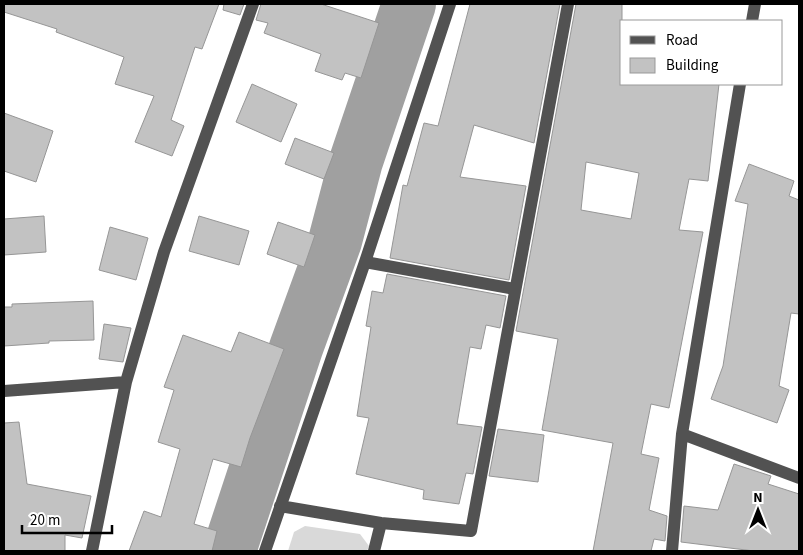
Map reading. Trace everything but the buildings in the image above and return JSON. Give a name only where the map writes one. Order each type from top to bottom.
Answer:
[{"type":"street","points":[[92,551],[126,382],[164,252],[253,4]]},
{"type":"street","points":[[265,551],[365,262],[450,4]]},
{"type":"street","points":[[280,506],[381,523],[471,531],[568,4]]},
{"type":"street","points":[[752,20],[755,4]]},
{"type":"street","points":[[672,551],[682,434],[740,85]]},
{"type":"street","points":[[365,262],[515,289]]},
{"type":"street","points":[[4,391],[126,382]]},
{"type":"street","points":[[682,434],[799,478]]},
{"type":"street","points":[[374,551],[381,523]]},
{"type":"shaded area","points":[[305,526],[360,534],[369,546],[367,551],[288,551],[294,532]]},
{"type":"waterway","points":[[229,551],[296,348],[335,241],[356,161],[409,4]]}]
